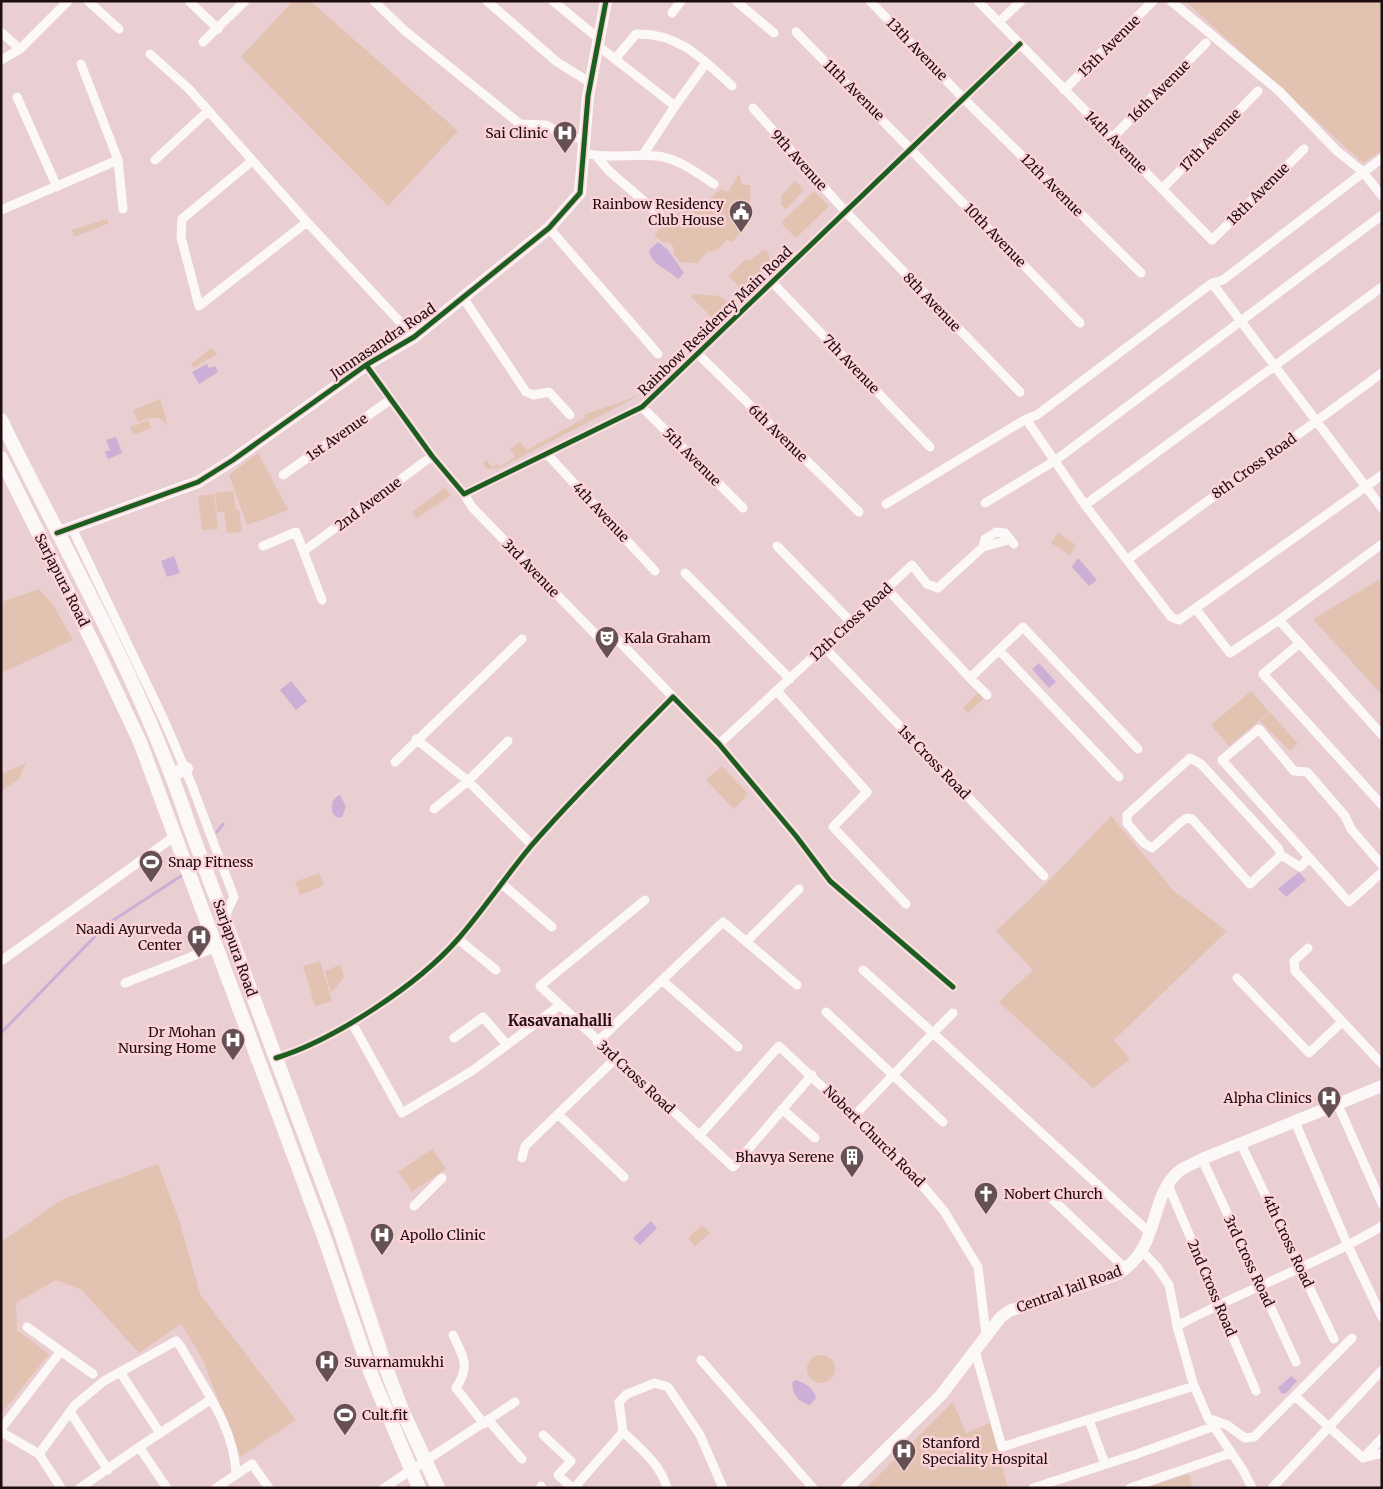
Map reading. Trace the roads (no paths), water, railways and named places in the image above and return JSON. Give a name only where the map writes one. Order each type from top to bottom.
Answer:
[{"type":"main road","name":"Sarjapura Road","points":[[1,420],[179,772],[224,918],[338,1227],[386,1368],[424,1460],[438,1488]]},
{"type":"main road","name":"Sarjapura Road","points":[[1,458],[99,654],[140,742],[322,1234],[371,1374],[410,1469],[420,1488]]},
{"type":"main road","points":[[99,654],[118,654]]},
{"type":"main road","points":[[105,668],[118,654]]},
{"type":"main road","points":[[322,1234],[338,1227]]},
{"type":"street","points":[[1,60],[20,49],[68,1]]},
{"type":"street","points":[[88,1],[120,29]]},
{"type":"street","points":[[189,1],[218,29]]},
{"type":"street","points":[[203,42],[245,1]]},
{"type":"street","points":[[374,1],[404,30],[520,124],[546,125],[558,132],[584,140]]},
{"type":"street","points":[[487,1],[557,62],[591,83]]},
{"type":"street","points":[[553,1],[597,42],[675,106]]},
{"type":"street","name":"Junnasandra Road","points":[[57,533],[198,482],[233,460],[366,365],[414,338],[549,228],[580,194],[591,83],[606,1]]},
{"type":"street","points":[[672,13],[681,1]]},
{"type":"street","points":[[736,1],[774,33]]},
{"type":"street","name":"13th Avenue","points":[[870,1],[964,98]]},
{"type":"street","name":"14th Avenue","points":[[978,1],[1212,240]]},
{"type":"street","points":[[999,22],[1021,1]]},
{"type":"street","name":"15th Avenue","points":[[1064,90],[1154,1]]},
{"type":"street","points":[[1171,1],[1279,91],[1336,150],[1363,172],[1382,196]]},
{"type":"street","points":[[1,32],[20,49]]},
{"type":"street","name":"11th Avenue","points":[[796,32],[911,148]]},
{"type":"street","points":[[616,58],[636,34],[668,37],[706,62],[732,86]]},
{"type":"street","name":"16th Avenue","points":[[1112,138],[1206,43]]},
{"type":"street","name":"Rainbow Residency Main Road","points":[[464,494],[642,407],[1020,44]]},
{"type":"street","points":[[150,54],[189,89],[306,222],[414,338]]},
{"type":"street","points":[[643,155],[706,62]]},
{"type":"street","points":[[82,64],[118,160],[123,209]]},
{"type":"street","name":"17th Avenue","points":[[1162,189],[1258,91]]},
{"type":"street","points":[[17,97],[57,187]]},
{"type":"street","name":"12th Avenue","points":[[964,98],[1141,273]]},
{"type":"street","name":"9th Avenue","points":[[753,108],[845,211]]},
{"type":"street","points":[[155,160],[208,111]]},
{"type":"street","name":"10th Avenue","points":[[911,148],[1080,323]]},
{"type":"street","name":"18th Avenue","points":[[1212,240],[1304,149]]},
{"type":"street","points":[[583,153],[597,157],[643,155],[677,161],[714,184]]},
{"type":"street","points":[[597,157],[624,184],[659,214]]},
{"type":"street","points":[[886,504],[1026,419],[1037,415],[1212,283],[1223,280],[1382,158]]},
{"type":"street","points":[[1,210],[118,160]]},
{"type":"street","points":[[252,161],[182,219],[181,237],[199,306],[306,222]]},
{"type":"street","name":"8th Avenue","points":[[845,211],[1020,392]]},
{"type":"street","points":[[985,503],[1056,460],[1382,215]]},
{"type":"street","points":[[549,228],[658,354]]},
{"type":"street","name":"7th Avenue","points":[[772,282],[930,447]]},
{"type":"street","points":[[1212,283],[1382,508]]},
{"type":"street","points":[[1085,504],[1382,287]]},
{"type":"street","points":[[464,298],[526,392],[534,395],[545,392],[551,394],[570,416]]},
{"type":"street","name":"6th Avenue","points":[[697,353],[859,512]]},
{"type":"street","points":[[366,365],[432,456],[464,494]]},
{"type":"street","name":"8th Cross Road","points":[[1127,560],[1382,373]]},
{"type":"street","name":"1st Avenue","points":[[283,475],[390,400]]},
{"type":"street","name":"5th Avenue","points":[[642,407],[743,508]]},
{"type":"street","points":[[1026,419],[1085,504],[1127,560],[1171,617],[1179,620],[1382,475]]},
{"type":"street","name":"4th Avenue","points":[[547,454],[655,571]]},
{"type":"street","name":"2nd Avenue","points":[[304,551],[432,456]]},
{"type":"street","name":"3rd Avenue","points":[[464,494],[472,507],[601,640]]},
{"type":"street","points":[[72,528],[179,772]]},
{"type":"street","points":[[263,546],[296,532],[322,600]]},
{"type":"street","name":"12th Cross Road","points":[[720,744],[912,565],[927,584],[938,588],[983,547],[1011,542]]},
{"type":"street","points":[[1195,608],[1230,653],[1382,544]]},
{"type":"street","points":[[777,546],[851,622]]},
{"type":"street","points":[[685,572],[790,679]]},
{"type":"street","points":[[887,589],[987,695]]},
{"type":"street","points":[[1278,620],[1382,735]]},
{"type":"street","points":[[970,678],[1023,627],[1138,749]]},
{"type":"street","points":[[612,633],[673,698],[720,744],[796,836],[830,882],[953,987]]},
{"type":"street","points":[[395,762],[416,739],[522,639]]},
{"type":"street","points":[[1300,644],[1263,674],[1382,805]]},
{"type":"street","name":"1st Cross Road","points":[[824,647],[1044,876]]},
{"type":"street","points":[[999,650],[1119,777]]},
{"type":"street","points":[[777,691],[867,792],[833,827],[906,904]]},
{"type":"street","points":[[276,1058],[314,1044],[352,1023],[435,962],[458,939],[500,883],[532,845],[673,698]]},
{"type":"street","points":[[1382,865],[1351,829],[1345,816],[1306,772],[1294,771],[1259,729],[1222,760],[1349,902],[1382,872]]},
{"type":"street","points":[[416,739],[468,781],[532,845]]},
{"type":"street","points":[[434,809],[468,781],[508,741]]},
{"type":"street","points":[[1281,855],[1250,884],[1192,819],[1187,818],[1182,821],[1152,848],[1144,843],[1127,823],[1127,815],[1190,758],[1201,764],[1278,848],[1281,855],[1300,867],[1309,858]]},
{"type":"street","points":[[1,960],[175,836]]},
{"type":"street","points":[[500,883],[552,927]]},
{"type":"street","points":[[746,942],[800,889]]},
{"type":"street","name":"3rd Cross Road","points":[[645,900],[540,986],[614,1059],[733,1167],[782,1109]]},
{"type":"street","points":[[597,1042],[723,922],[797,985]]},
{"type":"street","points":[[458,939],[496,970]]},
{"type":"street","points":[[125,983],[216,947]]},
{"type":"street","points":[[1308,948],[1294,961],[1295,971],[1382,1064]]},
{"type":"street","points":[[863,970],[1150,1233]]},
{"type":"street","points":[[1237,978],[1309,1053],[1342,1022]]},
{"type":"street","points":[[663,981],[738,1047]]},
{"type":"street","points":[[352,1023],[402,1113],[472,1071],[559,1006]]},
{"type":"street","points":[[826,1012],[943,1122]]},
{"type":"street","points":[[855,1116],[953,1013]]},
{"type":"street","points":[[454,1038],[483,1017],[507,1045]]},
{"type":"street","name":"Nobert Church Road","points":[[699,1136],[780,1046],[904,1164],[944,1212],[978,1267],[986,1335]]},
{"type":"street","points":[[522,1158],[525,1146],[614,1059]]},
{"type":"street","points":[[812,1075],[782,1109],[815,1138]]},
{"type":"street","name":"Central Jail Road","points":[[847,1488],[941,1395],[1000,1318],[1009,1311],[1118,1274],[1126,1269],[1143,1252],[1168,1185],[1179,1171],[1202,1159],[1338,1106],[1382,1086]]},
{"type":"street","points":[[1338,1106],[1382,1204]]},
{"type":"street","points":[[558,1114],[624,1177]]},
{"type":"street","points":[[1295,1122],[1348,1246],[1382,1317]]},
{"type":"street","name":"4th Cross Road","points":[[1241,1144],[1334,1339]]},
{"type":"street","name":"3rd Cross Road","points":[[1202,1159],[1296,1362]]},
{"type":"street","points":[[414,1206],[442,1178]]},
{"type":"street","name":"2nd Cross Road","points":[[1168,1185],[1256,1391]]},
{"type":"street","points":[[1049,1196],[1126,1269]]},
{"type":"street","points":[[1177,1326],[1259,1285],[1348,1246],[1382,1226]]},
{"type":"street","points":[[1143,1252],[1157,1266],[1169,1285],[1177,1326],[1194,1386],[1212,1427],[1231,1453],[1252,1488]]},
{"type":"street","points":[[27,1327],[93,1374]]},
{"type":"street","points":[[452,1335],[466,1364],[462,1379],[456,1388],[522,1459]]},
{"type":"street","points":[[1208,1418],[1227,1425],[1245,1438],[1254,1437],[1352,1338]]},
{"type":"street","points":[[39,1454],[70,1412],[104,1381],[176,1341],[228,1432],[236,1454],[236,1474]]},
{"type":"street","points":[[975,1350],[1002,1447],[1194,1386]]},
{"type":"street","points":[[61,1351],[1,1430],[39,1454],[61,1488]]},
{"type":"street","points":[[702,1360],[813,1488]]},
{"type":"street","points":[[1272,1488],[1382,1370]]},
{"type":"street","points":[[120,1372],[160,1433]]},
{"type":"street","points":[[668,1488],[665,1479],[652,1460],[623,1432],[619,1402],[626,1394],[655,1383],[668,1387],[700,1436],[723,1488]]},
{"type":"street","points":[[1295,1396],[1363,1458]]},
{"type":"street","points":[[80,1488],[210,1400]]},
{"type":"street","points":[[384,1488],[410,1469],[487,1422],[515,1402]]},
{"type":"street","points":[[70,1412],[108,1470]]},
{"type":"street","points":[[1089,1420],[1106,1464]]},
{"type":"street","points":[[1033,1488],[1212,1427]]},
{"type":"street","points":[[543,1435],[571,1461],[558,1475],[573,1488],[623,1432]]},
{"type":"street","points":[[1363,1458],[1382,1438]]},
{"type":"street","points":[[140,1447],[167,1488]]},
{"type":"street","points":[[1130,1488],[1231,1453]]},
{"type":"street","points":[[1363,1458],[1382,1453]]},
{"type":"street","points":[[216,1488],[252,1464],[269,1488]]},
{"type":"waterway","points":[[217,832],[223,824]]},
{"type":"waterway","points":[[1,1033],[106,925],[181,876]]},
{"type":"place","name":"Sai Clinic","points":[[565,154]]},
{"type":"place","name":"Rainbow Residency Club House","points":[[741,233]]},
{"type":"place","name":"Kala Graham","points":[[607,659]]},
{"type":"place","name":"Snap Fitness","points":[[151,883]]},
{"type":"place","name":"Naadi Ayurveda Center","points":[[199,958]]},
{"type":"place","name":"Dr Mohan Nursing Home","points":[[233,1061]]},
{"type":"place","name":"Alpha Clinics","points":[[1329,1119]]},
{"type":"place","name":"Bhavya Serene","points":[[852,1178]]},
{"type":"place","name":"Nobert Church","points":[[986,1215]]},
{"type":"place","name":"Apollo Clinic","points":[[382,1256]]},
{"type":"place","name":"Suvarnamukhi","points":[[327,1383]]},
{"type":"place","name":"Cult.fit","points":[[345,1436]]},
{"type":"place","name":"Stanford Speciality Hospital","points":[[904,1472]]},
{"type":"district","name":"Kasavanahalli","points":[[560,1021]]}]
